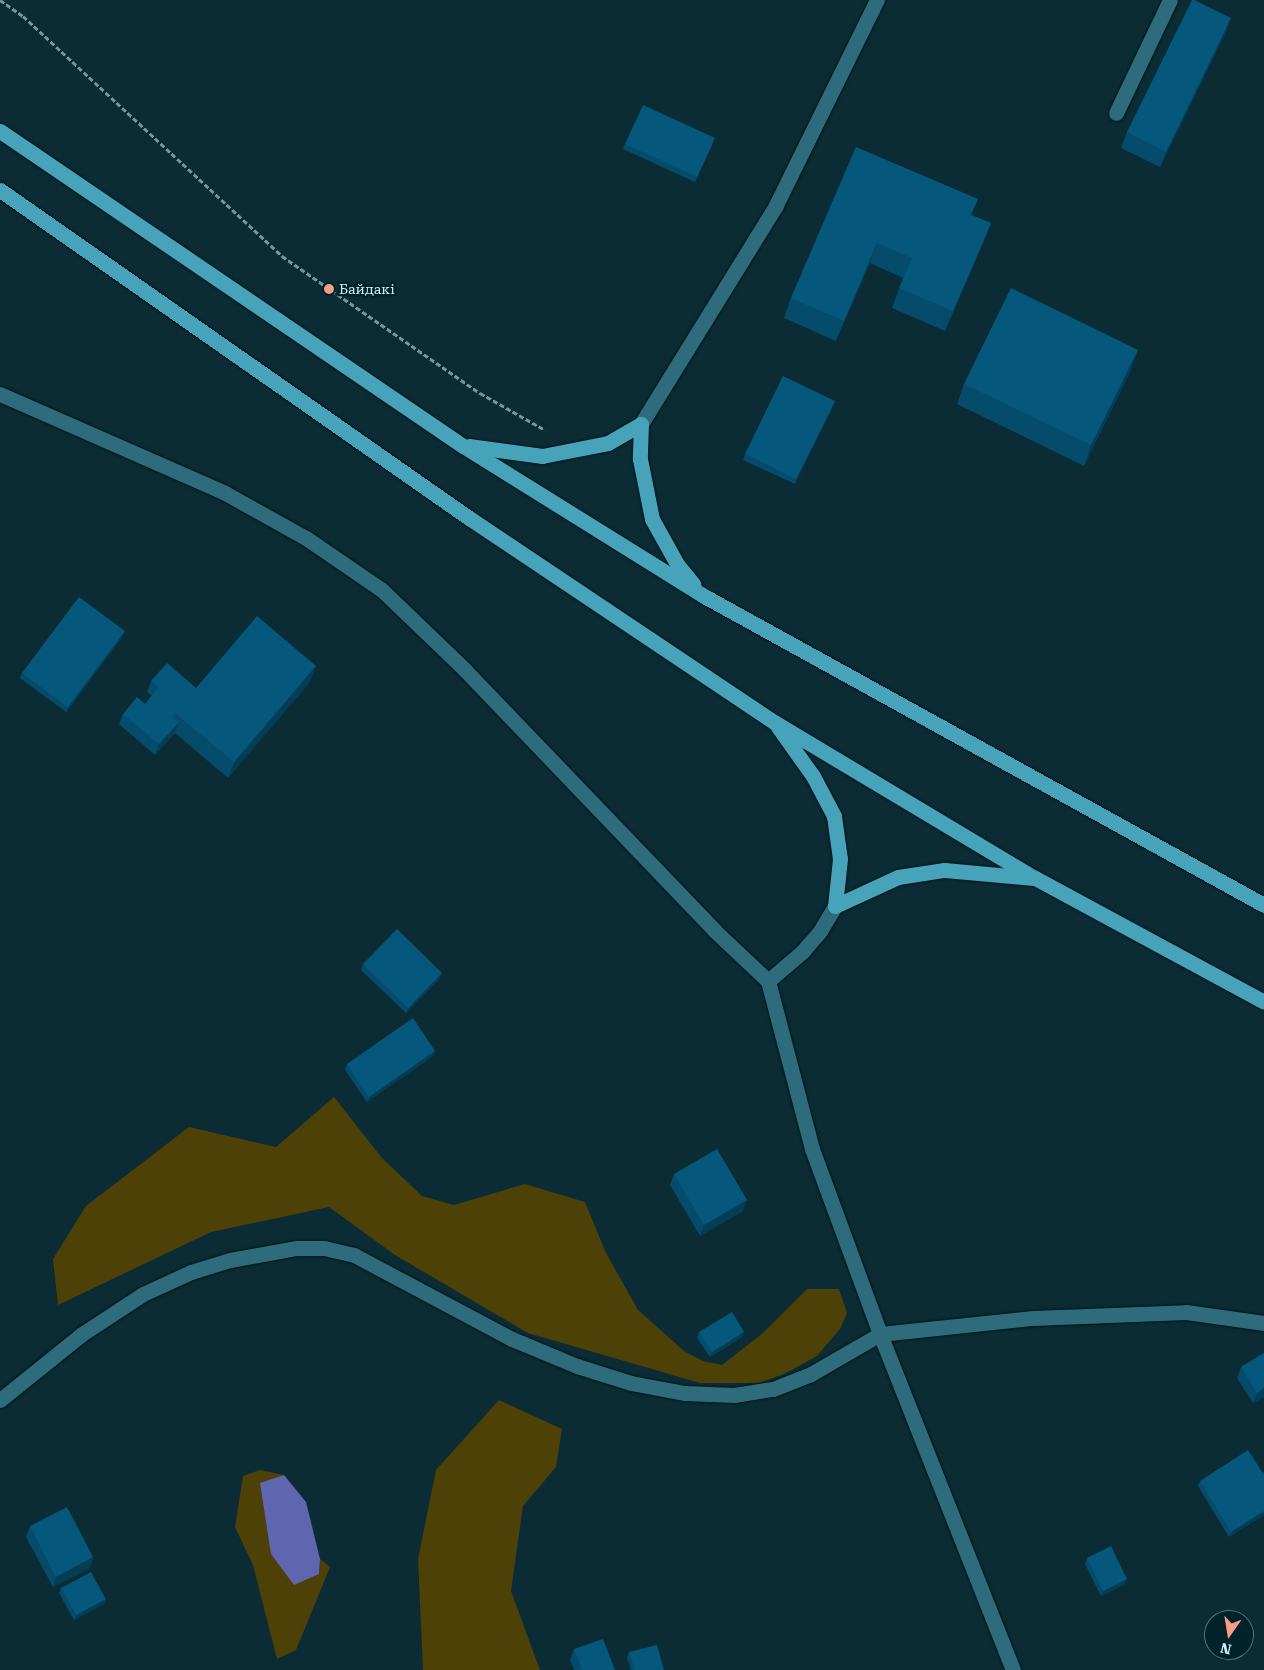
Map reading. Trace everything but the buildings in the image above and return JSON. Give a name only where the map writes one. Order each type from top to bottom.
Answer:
[{"type":"highway","points":[[0,131],[463,446],[704,596],[1264,905]]},
{"type":"highway","points":[[0,190],[460,513],[774,722],[1035,878],[1264,1002]]},
{"type":"highway","points":[[463,446],[542,456],[608,443],[641,424]]},
{"type":"highway","points":[[641,424],[640,458],[652,519],[676,564],[704,596]]},
{"type":"highway","points":[[774,722],[813,776],[834,816],[840,859],[836,906],[898,877],[944,870],[1035,878]]},
{"type":"street","points":[[641,424],[776,205],[877,0]]},
{"type":"street","points":[[1116,113],[1170,0]]},
{"type":"street","points":[[0,394],[225,493],[306,538],[382,590],[466,670],[715,931],[768,981],[812,1149],[880,1334],[1013,1670]]},
{"type":"street","points":[[768,981],[814,938],[836,906]]},
{"type":"street","points":[[0,1400],[82,1334],[143,1294],[191,1272],[230,1260],[297,1248],[324,1248],[354,1255],[512,1338],[577,1366],[631,1383],[685,1393],[734,1395],[773,1389],[811,1374],[880,1334],[1033,1318],[1186,1312],[1264,1323]]},
{"type":"path","points":[[0,0],[23,16],[282,256],[480,393],[580,450]]},
{"type":"shaded area","points":[[334,1097],[382,1158],[422,1196],[454,1205],[525,1184],[585,1202],[606,1253],[638,1310],[684,1351],[703,1361],[722,1365],[763,1333],[807,1289],[839,1289],[847,1313],[840,1329],[817,1356],[784,1374],[759,1383],[700,1383],[528,1333],[395,1255],[329,1207],[211,1232],[58,1305],[53,1259],[86,1206],[189,1127],[276,1147]]},
{"type":"shaded area","points":[[499,1400],[562,1429],[556,1467],[523,1506],[511,1591],[540,1670],[423,1670],[418,1559],[436,1470]]},
{"type":"shaded area","points":[[260,1470],[284,1475],[260,1484],[319,1574],[320,1559],[330,1567],[296,1650],[277,1659],[253,1565],[235,1527],[243,1476]]},
{"type":"water","points":[[284,1475],[306,1502],[320,1559],[319,1574],[294,1585],[271,1554],[260,1483]]},
{"type":"place","name":"Байдакі","points":[[329,289]]}]
